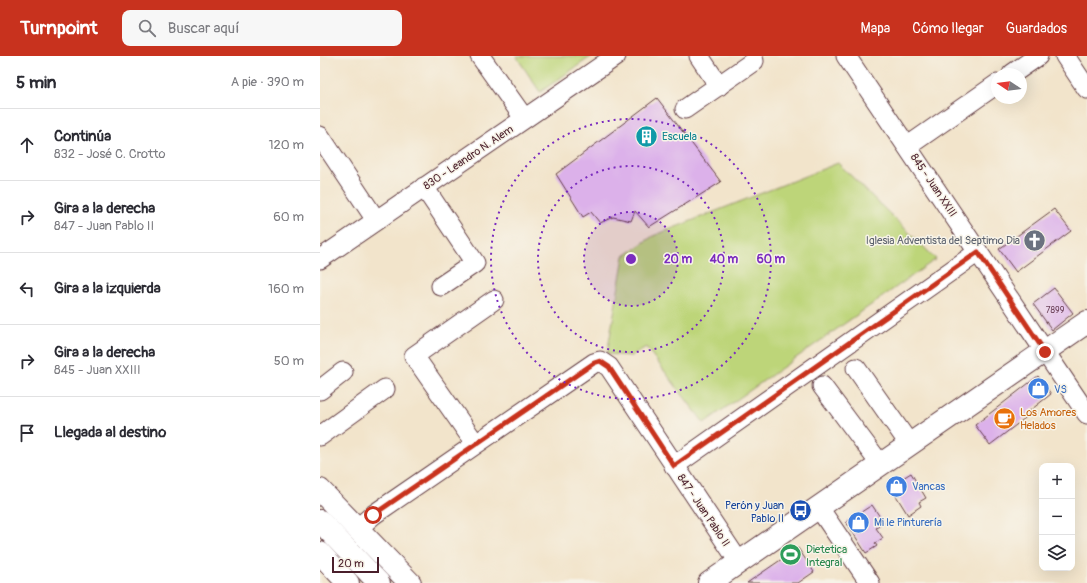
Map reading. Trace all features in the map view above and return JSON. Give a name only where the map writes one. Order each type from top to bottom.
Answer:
[{"type":"main road","points":[[709,583],[1087,322]]},
{"type":"main road","points":[[320,490],[410,583]]},
{"type":"main road","points":[[320,521],[379,583]]},
{"type":"main road","points":[[320,553],[348,583]]},
{"type":"street","points":[[480,56],[524,118]]},
{"type":"street","name":"830 - Leandro N. Alem","points":[[320,259],[616,56]]},
{"type":"street","points":[[699,56],[719,86]]},
{"type":"street","name":"845 - Juan XXIII","points":[[846,56],[1087,414]]},
{"type":"street","points":[[1021,68],[1038,56]]},
{"type":"street","points":[[1064,56],[1087,89]]},
{"type":"street","points":[[685,109],[754,61]]},
{"type":"street","points":[[908,146],[991,88]]},
{"type":"street","points":[[320,136],[376,220]]},
{"type":"street","points":[[424,187],[474,263],[441,286]]},
{"type":"street","points":[[674,466],[978,252]]},
{"type":"street","points":[[357,529],[373,515],[475,443],[414,356],[494,300]]},
{"type":"street","name":"847 - Juan Pablo II","points":[[475,443],[594,363],[600,361],[609,367],[739,562]]},
{"type":"street","points":[[856,368],[910,445]]},
{"type":"street","points":[[320,390],[343,372]]},
{"type":"street","points":[[822,386],[880,465]]},
{"type":"street","points":[[320,436],[385,389]]},
{"type":"street","points":[[819,508],[870,583]]},
{"type":"green space","points":[[516,56],[592,56],[540,92]]},
{"type":"green space","points":[[838,163],[936,259],[704,423],[646,347],[631,356],[607,354],[624,256],[653,236]]},
{"type":"building","name":"Escuela","points":[[657,98],[721,182],[649,227],[635,211],[631,221],[613,217],[600,223],[591,212],[583,217],[556,174]]},
{"type":"building","name":"Iglesia Adventista del Septimo Dia","points":[[1054,209],[1071,231],[1016,272],[999,249]]},
{"type":"building","points":[[1054,288],[1073,313],[1052,330],[1033,304]]},
{"type":"building","points":[[1038,376],[1051,394],[1027,413],[1029,415],[990,445],[975,425]]},
{"type":"building","points":[[911,473],[926,498],[919,502],[921,506],[908,515],[890,486]]},
{"type":"building","points":[[872,505],[884,523],[876,528],[883,538],[875,543],[877,546],[866,553],[846,522]]},
{"type":"building","points":[[798,548],[814,572],[798,583],[747,583]]},
{"type":"place","name":"Escuela","points":[[646,136]]},
{"type":"place","name":"Iglesia Adventista del Septimo Dia","points":[[1035,240]]},
{"type":"place","name":"VS","points":[[1039,389]]},
{"type":"place","name":"Los Amores Helados","points":[[1005,418]]},
{"type":"place","name":"Vancas","points":[[897,486]]},
{"type":"place","name":"Perón y Juan Pablo II","points":[[800,511]]},
{"type":"place","name":"Mi le Pinturería","points":[[858,522]]},
{"type":"place","name":"Dietetica Integral","points":[[791,555]]},
{"type":"route","points":[[373,515],[475,443],[594,363],[600,361],[609,367],[674,466],[978,252],[1045,352]]}]
